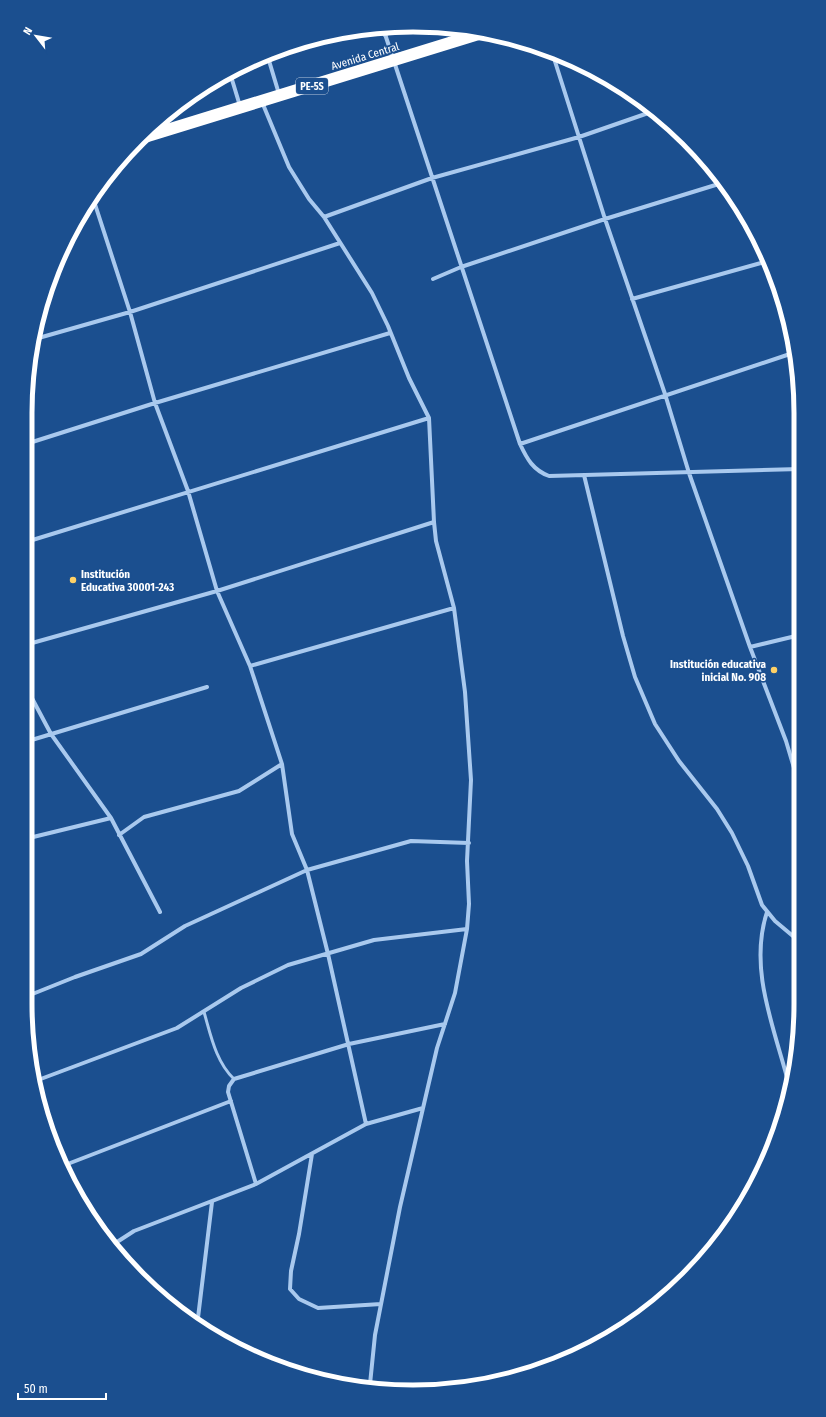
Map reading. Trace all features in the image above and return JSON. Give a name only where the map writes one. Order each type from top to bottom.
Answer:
[{"type":"highway","name":"Avenida Central","points":[[155,133],[240,106],[262,102],[471,36]]},
{"type":"street","points":[[384,35],[520,444],[526,458],[540,473],[549,476],[794,469]]},
{"type":"street","points":[[554,59],[605,219],[665,394],[689,473],[750,647],[786,741],[794,768]]},
{"type":"street","points":[[269,60],[280,96]]},
{"type":"street","points":[[232,78],[240,106]]},
{"type":"street","points":[[262,102],[289,167],[309,199],[324,217],[372,293],[409,378],[429,418],[436,541],[454,608],[465,692],[470,766],[467,929],[455,993],[437,1048],[400,1207],[375,1335],[370,1383]]},
{"type":"street","points":[[324,217],[432,178],[579,137],[648,113]]},
{"type":"street","points":[[433,279],[461,267],[605,219],[718,184]]},
{"type":"street","points":[[95,203],[130,312],[155,403],[188,491],[216,591],[250,666],[282,764],[292,834],[307,870],[328,954],[366,1124]]},
{"type":"street","points":[[39,338],[130,312],[340,243]]},
{"type":"street","points":[[632,299],[763,262]]},
{"type":"street","points":[[32,442],[155,403],[390,333]]},
{"type":"street","points":[[520,444],[665,394],[790,354]]},
{"type":"street","points":[[32,540],[429,418]]},
{"type":"street","points":[[584,475],[623,636],[635,677],[655,724],[732,833],[748,866],[762,905],[775,921],[794,937]]},
{"type":"street","points":[[32,644],[216,591],[434,522]]},
{"type":"street","points":[[250,666],[454,608]]},
{"type":"street","points":[[750,647],[794,636]]},
{"type":"street","points":[[32,740],[206,687]]},
{"type":"street","points":[[32,698],[51,734],[111,818],[160,912]]},
{"type":"street","points":[[119,835],[144,817],[239,791],[282,764]]},
{"type":"street","points":[[32,837],[111,818]]},
{"type":"street","points":[[32,994],[75,977],[141,954],[185,926],[307,870],[411,841],[469,843]]},
{"type":"street","points":[[767,912],[762,937],[762,978],[768,1015],[787,1078]]},
{"type":"street","points":[[39,1079],[177,1028],[247,984],[288,965],[374,940],[467,929]]},
{"type":"street","points":[[256,1184],[231,1101],[229,1086],[234,1079],[348,1044],[445,1024]]},
{"type":"street","points":[[67,1164],[231,1101]]},
{"type":"street","points":[[117,1243],[134,1231],[256,1184],[366,1124],[423,1108]]},
{"type":"street","points":[[312,1154],[300,1234],[290,1270],[290,1289],[299,1299],[318,1308],[381,1304]]},
{"type":"street","points":[[198,1319],[212,1202]]},
{"type":"lane","points":[[384,35],[390,33]]},
{"type":"lane","points":[[204,1012],[215,1049],[226,1071],[234,1079]]},
{"type":"place","name":"Institución Educativa 30001-243","points":[[73,580]]},
{"type":"place","name":"Institución educativa inicial No. 908","points":[[774,670]]}]
